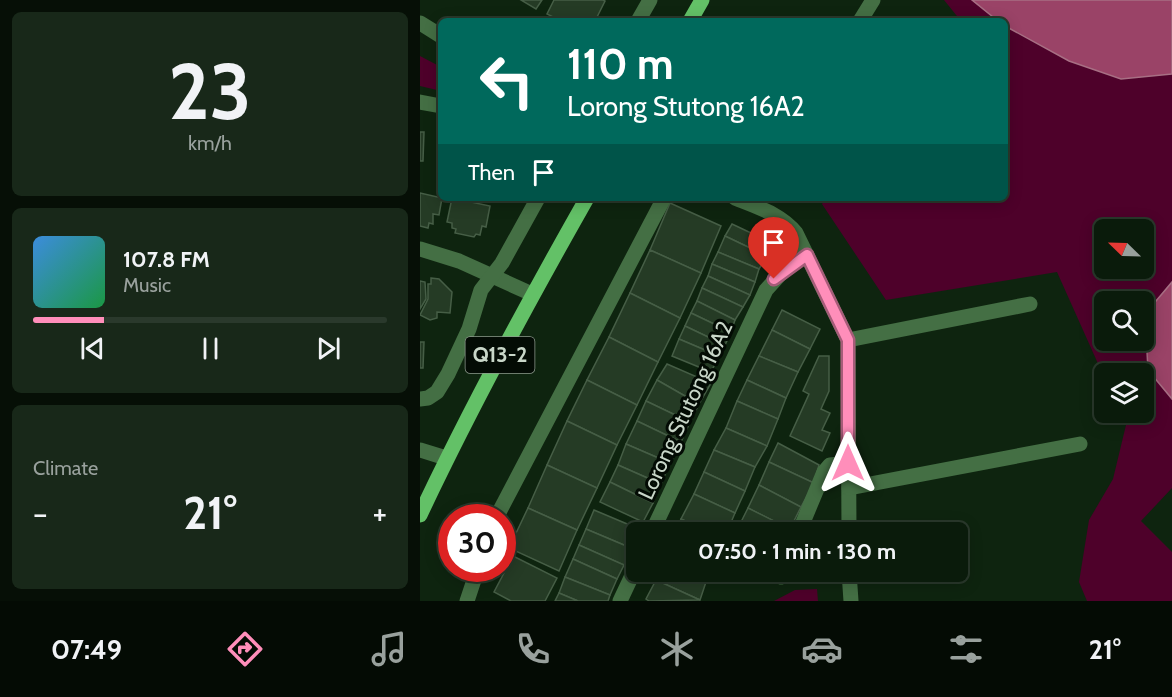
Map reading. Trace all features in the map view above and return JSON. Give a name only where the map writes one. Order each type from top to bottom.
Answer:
[{"type":"main road","points":[[692,18],[702,0]]},
{"type":"main road","name":"Q13-2","points":[[420,514],[446,458],[532,294],[585,201]]},
{"type":"street","points":[[640,18],[649,0]]},
{"type":"street","points":[[862,18],[873,0]]},
{"type":"street","points":[[420,23],[438,34]]},
{"type":"street","points":[[420,102],[438,105]]},
{"type":"street","points":[[420,399],[429,398],[437,392],[448,374],[469,329],[481,290],[502,264],[536,201]]},
{"type":"street","points":[[503,504],[662,201]]},
{"type":"street","points":[[742,201],[780,217],[796,233],[848,340],[849,522]]},
{"type":"street","points":[[420,249],[459,261],[532,294]]},
{"type":"street","name":"Lorong Stutong 16A2","points":[[657,522],[766,290],[780,274],[807,255]]},
{"type":"street","points":[[848,340],[1030,304]]},
{"type":"street","points":[[849,488],[1080,444]]},
{"type":"street","points":[[420,450],[446,458]]},
{"type":"street","points":[[803,522],[824,472],[830,465],[848,463]]},
{"type":"street","points":[[467,601],[473,582]]},
{"type":"street","points":[[620,601],[629,582]]},
{"type":"street","points":[[850,582],[851,601]]},
{"type":"shaded area","points":[[944,0],[972,0],[994,18],[959,18]]},
{"type":"shaded area","points":[[972,0],[1172,0],[1172,74],[1121,79],[1069,61],[1008,28],[1008,18],[994,18]]},
{"type":"shaded area","points":[[1008,28],[1069,61],[1121,79],[1172,74],[1172,282],[1154,304],[1154,291],[1094,291],[1094,351],[1147,351],[1148,363],[1098,363],[1057,272],[886,300],[822,204],[824,201],[1008,201]]},
{"type":"shaded area","points":[[420,56],[438,65],[438,90],[420,86]]},
{"type":"shaded area","points":[[1172,282],[1172,399],[1154,377],[1154,363],[1148,363],[1147,351],[1154,351],[1154,303]]},
{"type":"shaded area","points":[[1154,377],[1172,399],[1172,488],[1141,521],[1172,552],[1172,601],[1087,601],[1079,582],[1089,520],[1113,479],[1125,423],[1154,423]]},
{"type":"shaded area","points":[[817,589],[818,601],[774,601],[795,590]]},
{"type":"building","points":[[521,0],[542,0],[536,9]]},
{"type":"building","points":[[554,0],[605,1],[596,18],[555,18],[547,14]]},
{"type":"building","points":[[420,132],[424,132],[423,161],[420,161]]},
{"type":"building","points":[[420,193],[438,197],[438,201],[441,201],[439,215],[433,214],[433,224],[429,223],[428,228],[420,226]]},
{"type":"building","points":[[451,201],[466,201],[490,206],[486,227],[482,226],[480,235],[476,234],[474,237],[455,233],[456,229],[452,228],[452,223],[447,222]]},
{"type":"building","points":[[670,203],[721,226],[701,273],[650,250]]},
{"type":"building","points":[[732,224],[772,243],[767,256],[725,236]]},
{"type":"building","points":[[725,236],[767,256],[759,269],[718,252]]},
{"type":"building","points":[[650,250],[701,273],[680,318],[630,293]]},
{"type":"building","points":[[718,252],[759,269],[755,282],[712,264]]},
{"type":"building","points":[[712,264],[755,282],[750,295],[708,276]]},
{"type":"building","points":[[708,276],[750,295],[743,307],[702,288]]},
{"type":"building","points":[[431,278],[439,279],[452,292],[450,313],[437,312],[437,318],[430,320],[420,315],[428,299],[428,284],[431,284]]},
{"type":"building","points":[[420,281],[425,282],[426,299],[420,309]]},
{"type":"building","points":[[702,288],[743,307],[735,320],[697,301]]},
{"type":"building","points":[[630,293],[680,318],[658,362],[609,337]]},
{"type":"building","points":[[697,301],[735,320],[731,332],[691,313]]},
{"type":"building","points":[[782,310],[820,329],[810,349],[772,330]]},
{"type":"building","points":[[691,313],[731,332],[725,345],[685,326]]},
{"type":"building","points":[[685,326],[725,345],[719,356],[679,339]]},
{"type":"building","points":[[772,330],[810,349],[798,372],[759,356]]},
{"type":"building","points":[[609,337],[658,362],[637,405],[587,380]]},
{"type":"building","points":[[679,339],[719,356],[711,372],[672,356]]},
{"type":"building","points":[[420,342],[424,342],[423,368],[420,368]]},
{"type":"building","points":[[759,356],[798,372],[786,398],[747,380]]},
{"type":"building","points":[[819,356],[829,356],[829,391],[821,409],[830,413],[822,430],[830,433],[822,451],[790,436],[809,394],[803,391]]},
{"type":"building","points":[[667,364],[711,383],[699,404],[657,380]]},
{"type":"building","points":[[587,380],[637,405],[617,445],[567,421]]},
{"type":"building","points":[[657,380],[699,404],[690,422],[646,401]]},
{"type":"building","points":[[747,380],[786,398],[778,419],[737,401]]},
{"type":"building","points":[[646,401],[690,422],[681,442],[637,421]]},
{"type":"building","points":[[737,401],[778,419],[767,446],[726,428]]},
{"type":"building","points":[[567,421],[617,445],[597,488],[547,465]]},
{"type":"building","points":[[637,421],[681,442],[670,463],[626,444]]},
{"type":"building","points":[[726,428],[767,446],[755,467],[714,450]]},
{"type":"building","points":[[778,443],[819,465],[814,483],[769,462]]},
{"type":"building","points":[[626,444],[670,463],[661,484],[618,465]]},
{"type":"building","points":[[714,450],[755,467],[745,491],[704,472]]},
{"type":"building","points":[[769,462],[814,483],[801,507],[759,485]]},
{"type":"building","points":[[547,465],[597,488],[577,530],[528,508]]},
{"type":"building","points":[[618,465],[661,484],[653,503],[610,482]]},
{"type":"building","points":[[704,472],[745,491],[735,513],[694,494]]},
{"type":"building","points":[[610,482],[653,503],[643,522],[600,502]]},
{"type":"building","points":[[759,485],[801,507],[794,522],[776,522],[748,508]]},
{"type":"building","points":[[694,494],[735,513],[731,522],[687,522],[681,519]]},
{"type":"building","points":[[528,508],[577,530],[559,571],[516,551],[516,533]]},
{"type":"building","points":[[748,508],[776,522],[741,522]]},
{"type":"building","points":[[594,510],[626,524],[626,546],[586,529]]},
{"type":"building","points":[[586,529],[626,546],[626,560],[624,565],[579,545]]},
{"type":"building","points":[[579,545],[624,565],[617,579],[573,559]]},
{"type":"building","points":[[516,558],[557,578],[545,601],[511,601],[494,592],[499,582],[516,582]]},
{"type":"building","points":[[573,559],[617,579],[610,595],[565,577]]},
{"type":"building","points":[[565,577],[610,595],[608,601],[578,601],[559,593]]},
{"type":"building","points":[[655,582],[660,582],[700,600],[649,601],[646,599]]},
{"type":"building","points":[[660,582],[706,582],[700,600]]},
{"type":"building","points":[[559,593],[578,601],[555,601]]},
{"type":"route","points":[[774,279],[807,255],[848,340],[848,463]]}]
